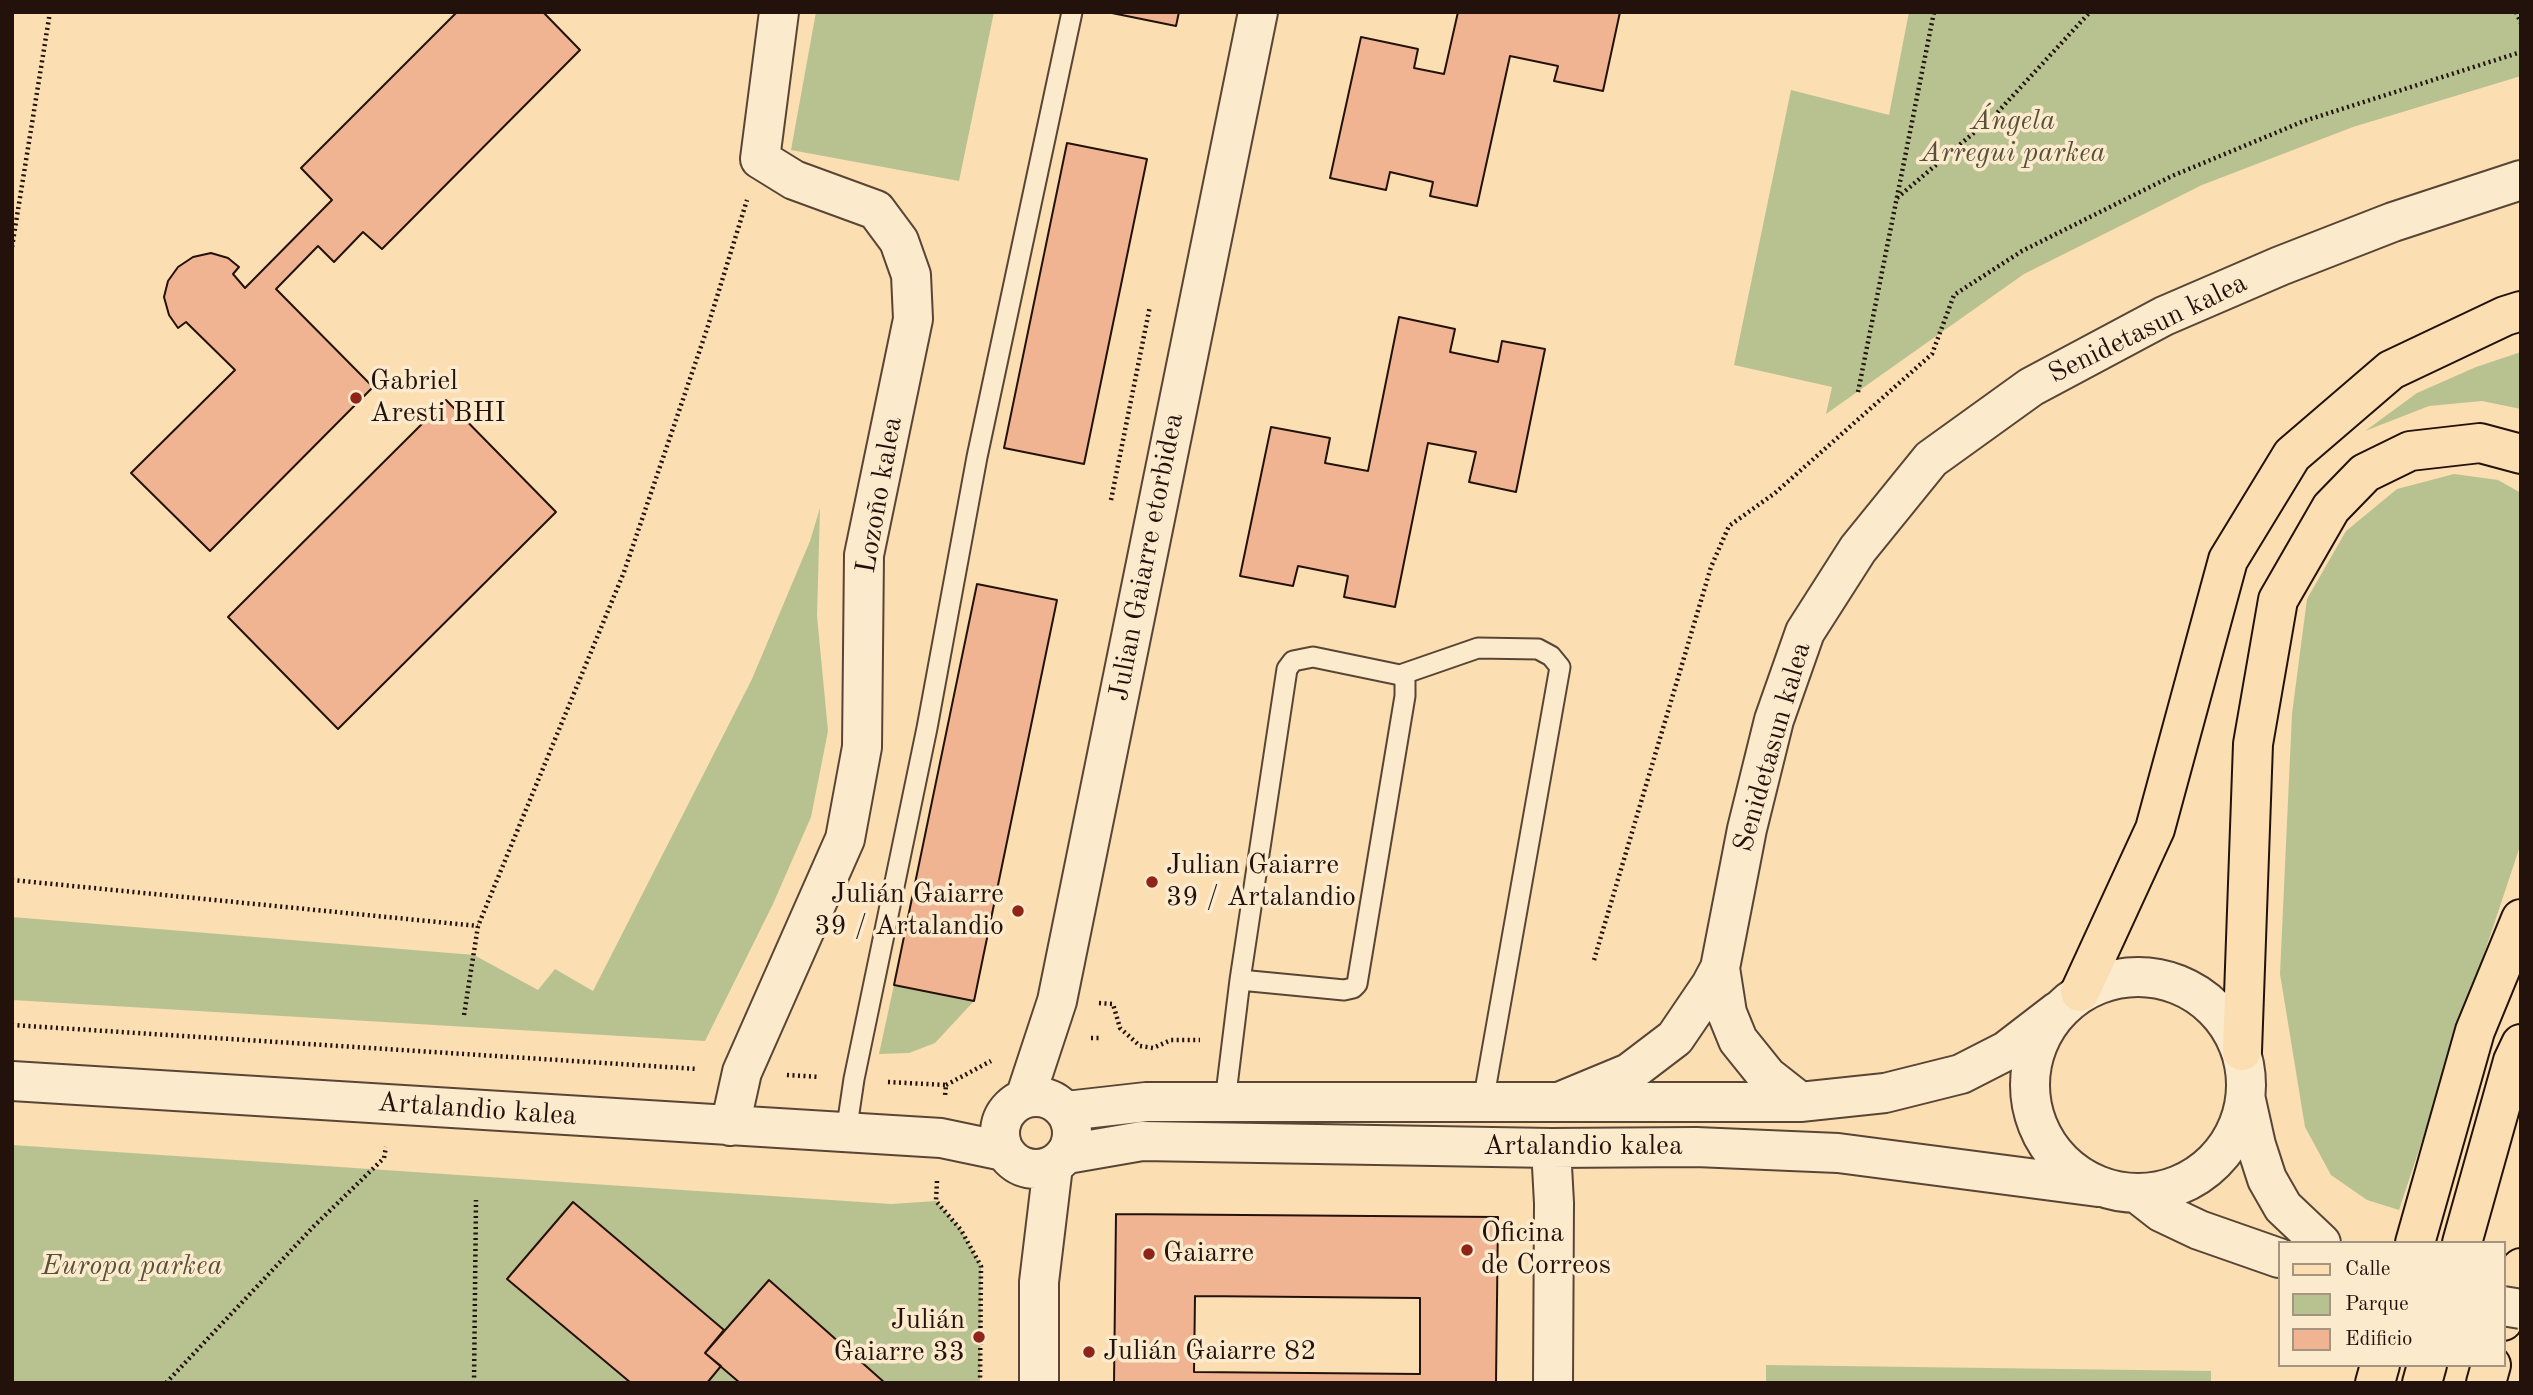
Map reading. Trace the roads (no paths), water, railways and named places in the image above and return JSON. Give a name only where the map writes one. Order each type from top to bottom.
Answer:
[{"type":"main road","points":[[2069,1002],[2155,829],[2228,560],[2292,455],[2391,370],[2521,311]]},
{"type":"main road","points":[[2242,1051],[2253,744],[2278,600],[2331,508],[2365,473],[2410,451],[2480,443],[2521,454]]},
{"type":"main road","points":[[2416,1241],[2475,1031],[2521,919]]},
{"type":"main road","points":[[2463,1241],[2513,1061],[2521,1044]]},
{"type":"main road","points":[[2505,1315],[2521,1268]]},
{"type":"street","name":"Lozoño kalea","points":[[730,1126],[742,1072],[845,839],[862,747],[864,555],[913,319],[911,275],[899,242],[876,210],[794,180],[760,159],[779,12]]},
{"type":"street","name":"Julian Gaiarre etorbidea","points":[[1017,1102],[1057,1001],[1258,12]]},
{"type":"street","name":"Senidetasun kalea","points":[[1559,1102],[1629,1073],[1675,1038],[1716,977],[1747,829],[1774,720],[1805,632],[1858,549],[1931,459],[2031,387],[2164,316],[2280,266],[2393,222],[2521,180]]},
{"type":"street","points":[[2144,976],[2176,983],[2205,998],[2228,1023],[2242,1051],[2247,1075],[2246,1100],[2238,1129],[2221,1156],[2197,1176],[2169,1189],[2138,1194],[2098,1187],[2068,1169],[2045,1142],[2031,1110],[2029,1074],[2039,1040],[2069,1002],[2111,980],[2144,976]]},
{"type":"street","points":[[1716,977],[1738,1040],[1767,1076],[1800,1102]]},
{"type":"street","name":"Artalandio kalea","points":[[1066,1111],[1146,1102],[1800,1102],[1885,1093],[1961,1073],[2006,1051],[2069,1002]]},
{"type":"street","name":"Artalandio kalea","points":[[12,1082],[941,1138],[1003,1151]]},
{"type":"street","points":[[1039,1383],[1039,1282],[1060,1160],[1073,1132],[1066,1111],[1048,1098],[1017,1102],[999,1128],[1003,1151],[1016,1165],[1034,1170],[1060,1160]]},
{"type":"street","points":[[2246,1100],[2256,1146],[2267,1179],[2283,1207],[2319,1241]]},
{"type":"street","name":"Artalandio kalea","points":[[941,1138],[1017,1102]]},
{"type":"street","name":"Artalandio kalea","points":[[1060,1160],[1142,1141],[1551,1148],[1696,1147],[1839,1153],[2098,1187]]},
{"type":"street","points":[[1551,1148],[1554,1203],[1553,1383]]},
{"type":"street","points":[[2138,1194],[2161,1212],[2199,1230],[2278,1258]]},
{"type":"lane","points":[[846,1133],[854,1079],[927,728],[977,457],[1072,12]]},
{"type":"lane","points":[[1225,1102],[1240,980],[1287,669],[1293,661],[1313,657],[1400,675],[1478,648],[1538,649],[1550,656],[1560,667],[1483,1102]]},
{"type":"lane","points":[[1240,980],[1343,990],[1353,988],[1357,984],[1405,696],[1405,681],[1400,675]]},
{"type":"place","name":"Gabriel Aresti BHI","points":[[356,398]]},
{"type":"place","name":"Julian Gaiarre 39 / Artalandio","points":[[1152,882]]},
{"type":"place","name":"Julián Gaiarre 39 / Artalandio","points":[[1018,911]]},
{"type":"place","name":"Oficina de Correos","points":[[1467,1250]]},
{"type":"place","name":"Gaiarre","points":[[1149,1254]]},
{"type":"place","name":"Julián Gaiarre 33","points":[[979,1337]]},
{"type":"place","name":"Julián Gaiarre 82","points":[[1089,1352]]},
{"type":"park label","name":"Ángela Arregui parkea","points":[[2013,138]]},
{"type":"park label","name":"Europa parkea","points":[[132,1267]]}]
